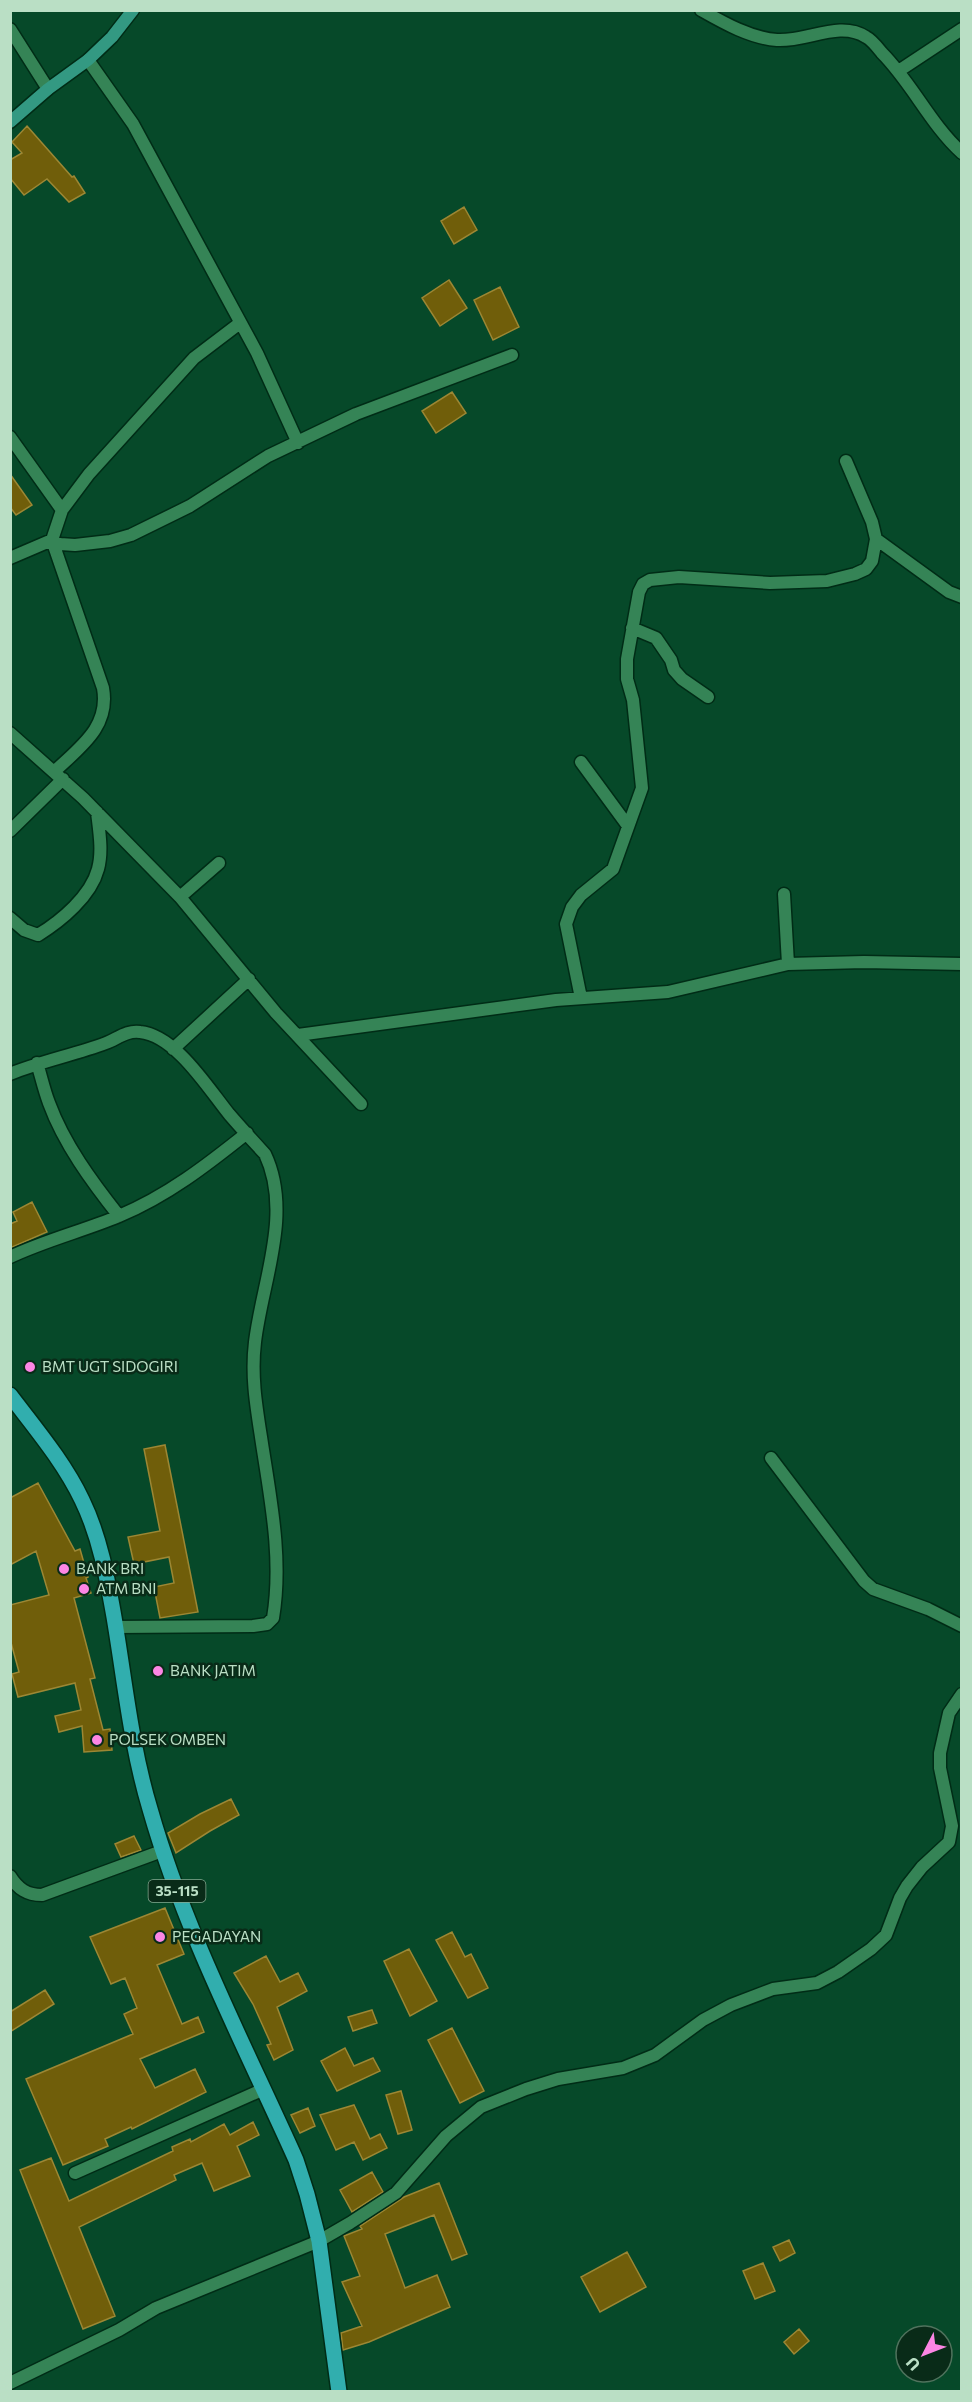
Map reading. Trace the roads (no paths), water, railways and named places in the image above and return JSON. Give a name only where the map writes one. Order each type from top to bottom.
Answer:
[{"type":"main road","name":"35-115","points":[[10,1395],[37,1430],[82,1499],[100,1547],[116,1628],[131,1729],[149,1807],[162,1851],[196,1944],[296,2160],[319,2241],[339,2391]]},
{"type":"street","points":[[10,122],[48,89],[88,60],[112,37],[133,10]]},
{"type":"street","points":[[701,10],[733,28],[777,40],[841,30],[866,36],[900,70],[949,141],[962,153]]},
{"type":"street","points":[[10,29],[48,89]]},
{"type":"street","points":[[900,70],[962,29]]},
{"type":"street","points":[[88,60],[133,124],[240,323],[298,443]]},
{"type":"street","points":[[10,831],[88,739],[104,713],[103,688],[52,540],[62,510],[89,474],[194,358],[240,323]]},
{"type":"street","points":[[10,558],[52,540],[60,544],[75,545],[110,541],[131,535],[169,519],[268,456],[356,414],[513,355]]},
{"type":"street","points":[[10,438],[62,510]]},
{"type":"street","points":[[582,998],[566,924],[572,907],[581,895],[613,869],[642,788],[633,700],[627,680],[627,659],[639,592],[643,584],[650,580],[679,577],[770,583],[827,580],[855,574],[866,569],[873,561],[876,539],[872,522],[846,461]]},
{"type":"street","points":[[876,539],[949,592],[962,597]]},
{"type":"street","points":[[632,628],[656,638],[671,660],[674,670],[682,679],[708,697]]},
{"type":"street","points":[[10,733],[59,775],[180,897],[276,1013],[361,1104]]},
{"type":"street","points":[[581,762],[628,826]]},
{"type":"street","points":[[10,918],[24,930],[38,935],[70,910],[86,893],[98,869],[97,812]]},
{"type":"street","points":[[180,897],[219,863]]},
{"type":"street","points":[[784,894],[788,964]]},
{"type":"street","points":[[298,1035],[582,998],[668,992],[788,964],[864,962],[962,964]]},
{"type":"street","points":[[173,1049],[249,979]]},
{"type":"street","points":[[10,1074],[37,1063],[106,1043],[125,1034],[139,1031],[153,1035],[173,1049],[199,1075],[266,1154],[277,1203],[269,1269],[255,1342],[253,1386],[276,1547],[277,1572],[273,1618],[267,1624],[253,1626],[116,1628]]},
{"type":"street","points":[[37,1063],[48,1102],[61,1130],[99,1191],[119,1216]]},
{"type":"street","points":[[10,1257],[119,1216],[171,1190],[247,1133]]},
{"type":"street","points":[[771,1458],[864,1581],[873,1589],[928,1609],[962,1626]]},
{"type":"street","points":[[10,2383],[119,2330],[156,2308],[319,2241],[396,2193],[446,2136],[481,2108],[526,2089],[558,2079],[623,2068],[655,2055],[703,2020],[731,2005],[773,1989],[817,1983],[838,1972],[871,1949],[886,1935],[907,1886],[922,1867],[950,1842],[952,1826],[940,1768],[940,1753],[949,1713],[962,1694]]},
{"type":"street","points":[[10,1876],[22,1890],[31,1895],[42,1895],[162,1851]]},
{"type":"street","points":[[75,2174],[264,2089]]},
{"type":"place","name":"BMT UGT SIDOGIRI","points":[[30,1367]]},
{"type":"place","name":"BANK BRI","points":[[64,1569]]},
{"type":"place","name":"ATM BNI","points":[[84,1589]]},
{"type":"place","name":"BANK JATIM","points":[[158,1671]]},
{"type":"place","name":"POLSEK OMBEN","points":[[97,1740]]},
{"type":"place","name":"PEGADAYAN","points":[[160,1937]]}]
